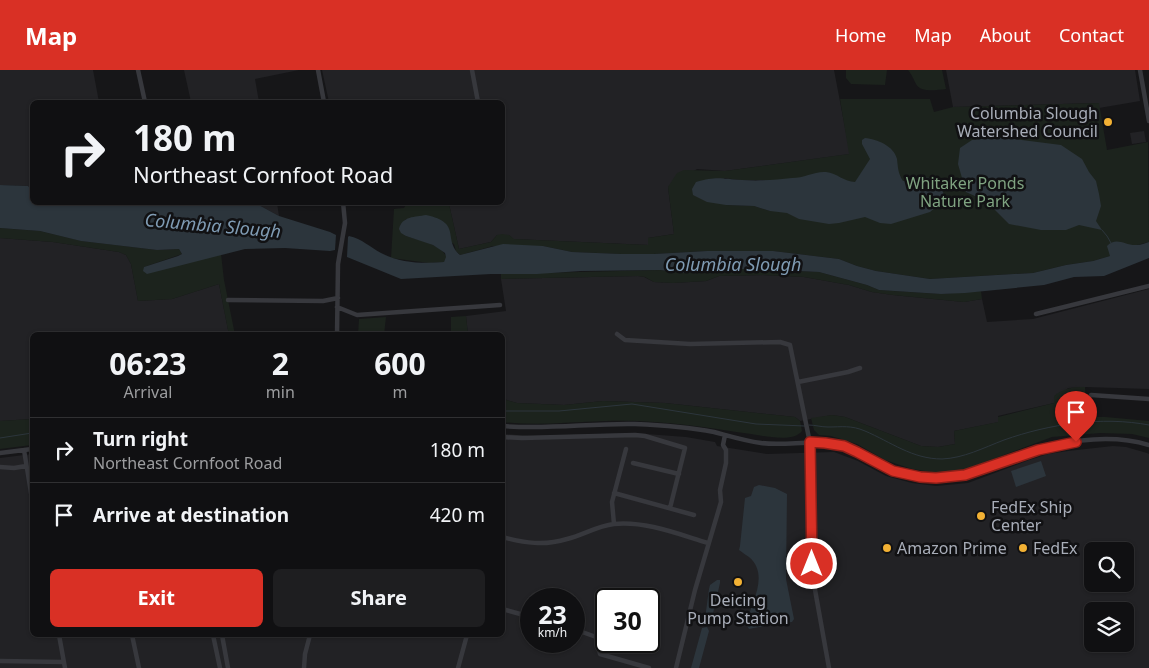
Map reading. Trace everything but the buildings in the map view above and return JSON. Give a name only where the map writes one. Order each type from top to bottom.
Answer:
[{"type":"street","points":[[138,70],[144,100]]},
{"type":"street","points":[[318,70],[324,100]]},
{"type":"street","points":[[472,70],[478,100]]},
{"type":"street","points":[[1140,70],[1149,122]]},
{"type":"street","points":[[337,332],[338,264],[345,223],[343,205]]},
{"type":"street","points":[[1036,314],[1149,286]]},
{"type":"street","points":[[228,300],[323,301],[338,298]]},
{"type":"street","points":[[337,307],[357,315],[500,305]]},
{"type":"street","points":[[617,334],[625,340],[690,344],[780,342],[791,347],[810,442],[812,572],[829,668]]},
{"type":"street","points":[[798,382],[860,368]]},
{"type":"street","points":[[1091,395],[1149,399]]},
{"type":"street","points":[[505,426],[543,428],[636,424],[685,427],[764,444],[825,443],[844,446],[893,471],[920,477],[936,478],[972,473],[1038,450],[1066,443],[1112,439],[1149,445]]},
{"type":"street","points":[[676,668],[708,542],[721,502],[720,490],[726,464],[726,450],[723,445],[725,435]]},
{"type":"street","points":[[505,437],[645,436],[685,448],[670,508]]},
{"type":"street","points":[[0,453],[30,449]]},
{"type":"street","points":[[24,450],[30,488]]},
{"type":"street","points":[[614,524],[612,506],[614,493],[626,450]]},
{"type":"street","points":[[633,462],[679,474]]},
{"type":"street","points":[[0,467],[14,468],[26,466]]},
{"type":"street","points":[[614,493],[694,515]]},
{"type":"street","points":[[505,538],[523,542],[546,544],[567,540],[594,529],[614,524],[634,524],[708,542]]},
{"type":"street","points":[[505,610],[520,614]]},
{"type":"street","points":[[585,632],[594,634],[600,654],[629,665],[649,668]]},
{"type":"street","points":[[58,637],[65,668]]},
{"type":"street","points":[[132,637],[138,668]]},
{"type":"street","points":[[214,637],[220,668]]},
{"type":"street","points":[[222,637],[228,668]]},
{"type":"street","points":[[304,668],[309,637]]},
{"type":"street","points":[[458,668],[466,637]]},
{"type":"street","points":[[0,661],[64,662]]},
{"type":"shaded area","points":[[0,70],[93,70],[99,100],[30,100],[30,188],[28,186],[0,185]]},
{"type":"shaded area","points":[[184,70],[299,70],[255,79],[259,100],[191,100]]},
{"type":"shaded area","points":[[322,70],[834,70],[850,154],[725,171],[697,169],[668,187],[674,234],[648,238],[648,245],[513,239],[509,235],[497,235],[491,242],[459,249],[449,205],[505,205],[505,100],[329,100]]},
{"type":"shaded area","points":[[946,70],[1135,70],[1140,101],[1099,108],[1098,103],[953,107]]},
{"type":"shaded area","points":[[1144,131],[1146,142],[1132,144],[1130,133]]},
{"type":"shaded area","points":[[259,205],[277,205],[279,216]]},
{"type":"shaded area","points":[[0,238],[53,242],[119,252],[126,255],[131,264],[138,301],[172,299],[219,284],[228,332],[30,332],[30,419],[0,421]]},
{"type":"shaded area","points":[[763,275],[804,277],[893,295],[964,302],[982,299],[987,322],[1033,319],[1149,289],[1149,389],[1068,388],[1054,403],[998,416],[999,422],[954,431],[955,444],[938,447],[921,446],[845,417],[832,415],[800,421],[795,417],[665,403],[603,401],[564,405],[517,403],[505,400],[505,332],[468,332],[466,316],[506,311],[501,279],[638,276],[654,282],[673,283],[706,281],[719,276]]},
{"type":"shaded area","points":[[633,433],[686,437],[715,442],[717,446],[767,454],[834,452],[858,461],[886,476],[912,483],[936,486],[968,483],[1048,454],[1113,446],[1126,447],[1149,454],[1149,668],[0,668],[0,458],[30,454],[30,637],[505,637],[505,434],[530,436]]},
{"type":"green space","points":[[846,70],[887,70],[885,85],[851,84],[846,78]]},
{"type":"green space","points":[[908,70],[942,70],[946,89],[921,89]]},
{"type":"green space","name":"Whitaker Ponds Nature Park","points":[[840,99],[930,99],[934,112],[953,107],[1099,103],[1107,150],[1148,142],[1149,242],[1125,248],[1110,256],[1093,261],[1033,273],[930,279],[876,271],[839,259],[773,251],[621,254],[572,252],[543,246],[493,246],[460,255],[456,251],[454,244],[406,219],[400,225],[406,236],[435,246],[447,258],[444,262],[429,263],[391,258],[394,209],[404,208],[406,205],[449,205],[459,249],[491,242],[497,235],[502,234],[509,235],[514,239],[648,245],[648,238],[674,234],[668,187],[677,173],[684,170],[725,171],[849,154]],"holes":[[[724,178],[765,180],[770,211],[754,206],[726,205]]]},
{"type":"green space","points":[[0,228],[40,231],[82,241],[157,250],[179,249],[182,254],[144,267],[197,260],[221,254],[234,332],[228,332],[219,284],[172,299],[138,301],[131,264],[126,255],[119,252],[53,242],[0,238]]},
{"type":"green space","points":[[720,269],[819,272],[879,290],[941,294],[981,291],[982,299],[964,302],[893,295],[804,277],[763,275],[719,276],[706,281],[673,283],[654,282],[645,277],[638,276],[501,279],[501,274],[660,270],[683,273]]},
{"type":"green space","points":[[466,316],[468,332],[451,332],[451,317]]},
{"type":"green space","points":[[386,317],[384,332],[358,332],[359,319]]},
{"type":"green space","points":[[1085,387],[1087,417],[1149,421],[1149,438],[1132,434],[1100,433],[1052,437],[967,469],[950,472],[931,472],[912,469],[885,460],[857,444],[831,436],[819,435],[814,430],[811,418],[832,415],[845,417],[921,446],[938,447],[955,444],[954,431],[998,422],[998,417],[1054,403],[1054,396],[1065,390]]},
{"type":"green space","points":[[505,400],[517,403],[564,405],[603,401],[665,403],[795,417],[800,421],[802,431],[792,437],[778,438],[661,422],[505,422]]},
{"type":"green space","points":[[30,419],[30,445],[0,449],[0,421]]},
{"type":"water","points":[[998,137],[1061,145],[1082,159],[1096,181],[1101,206],[1096,221],[1102,230],[1079,225],[1066,230],[1041,230],[1009,224],[986,201],[966,192],[958,164],[960,148],[972,140]]},
{"type":"water","points":[[865,138],[880,142],[892,150],[897,159],[899,173],[903,181],[918,177],[929,178],[940,186],[944,200],[930,212],[891,224],[880,223],[865,217],[829,224],[799,219],[787,213],[770,211],[754,206],[707,202],[693,195],[692,189],[696,182],[715,178],[774,180],[826,172],[847,181],[855,182],[870,159],[862,144],[862,140]]},
{"type":"water","points":[[0,185],[28,186],[30,188],[30,205],[259,205],[279,216],[336,235],[335,250],[245,249],[147,274],[143,271],[144,267],[182,254],[179,249],[157,250],[81,241],[40,231],[0,228]]},
{"type":"water","points":[[426,215],[444,222],[450,232],[452,243],[460,255],[503,244],[543,246],[572,252],[621,254],[773,251],[839,259],[876,271],[930,279],[1033,273],[1093,261],[1110,256],[1107,246],[1114,242],[1137,245],[1149,242],[1149,258],[1104,276],[1074,277],[1044,285],[941,294],[879,290],[819,272],[757,269],[720,269],[683,273],[660,270],[581,271],[401,279],[347,257],[349,236],[396,259],[420,263],[444,262],[445,253],[433,245],[406,236],[399,229],[406,219]]},
{"type":"water","points":[[1041,461],[1046,476],[1016,487],[1011,471]]},
{"type":"water","points":[[759,485],[775,488],[787,494],[786,579],[794,619],[792,622],[749,629],[746,624],[759,581],[758,572],[755,564],[749,557],[739,550],[745,498],[751,496],[754,487]]},
{"type":"water","points":[[720,580],[720,583],[711,622],[707,623],[705,619],[709,589],[710,585]]},
{"type":"water","points":[[707,627],[709,631],[699,668],[691,668],[702,628]]},
{"type":"waterway","points":[[1102,230],[1111,243]]},
{"type":"waterway","name":"Columbia Slough","points":[[505,411],[559,411],[632,404],[756,424],[805,426]]},
{"type":"waterway","name":"Columbia Slough","points":[[809,425],[855,428],[911,453],[942,459],[966,455],[1021,434],[1057,426],[1113,421],[1149,425]]},
{"type":"waterway","name":"Columbia Slough","points":[[0,438],[30,433]]},
{"type":"place","name":"Columbia Slough Watershed Council","points":[[1108,122]]},
{"type":"place","name":"FedEx Ship Center","points":[[981,516]]},
{"type":"place","name":"Amazon Prime","points":[[887,548]]},
{"type":"place","name":"FedEx","points":[[1023,548]]},
{"type":"place","name":"Deicing Pump Station","points":[[738,582]]},
{"type":"route","points":[[812,564],[812,455],[810,442],[844,446],[893,471],[920,477],[936,478],[965,475],[1038,450],[1076,442]]}]
